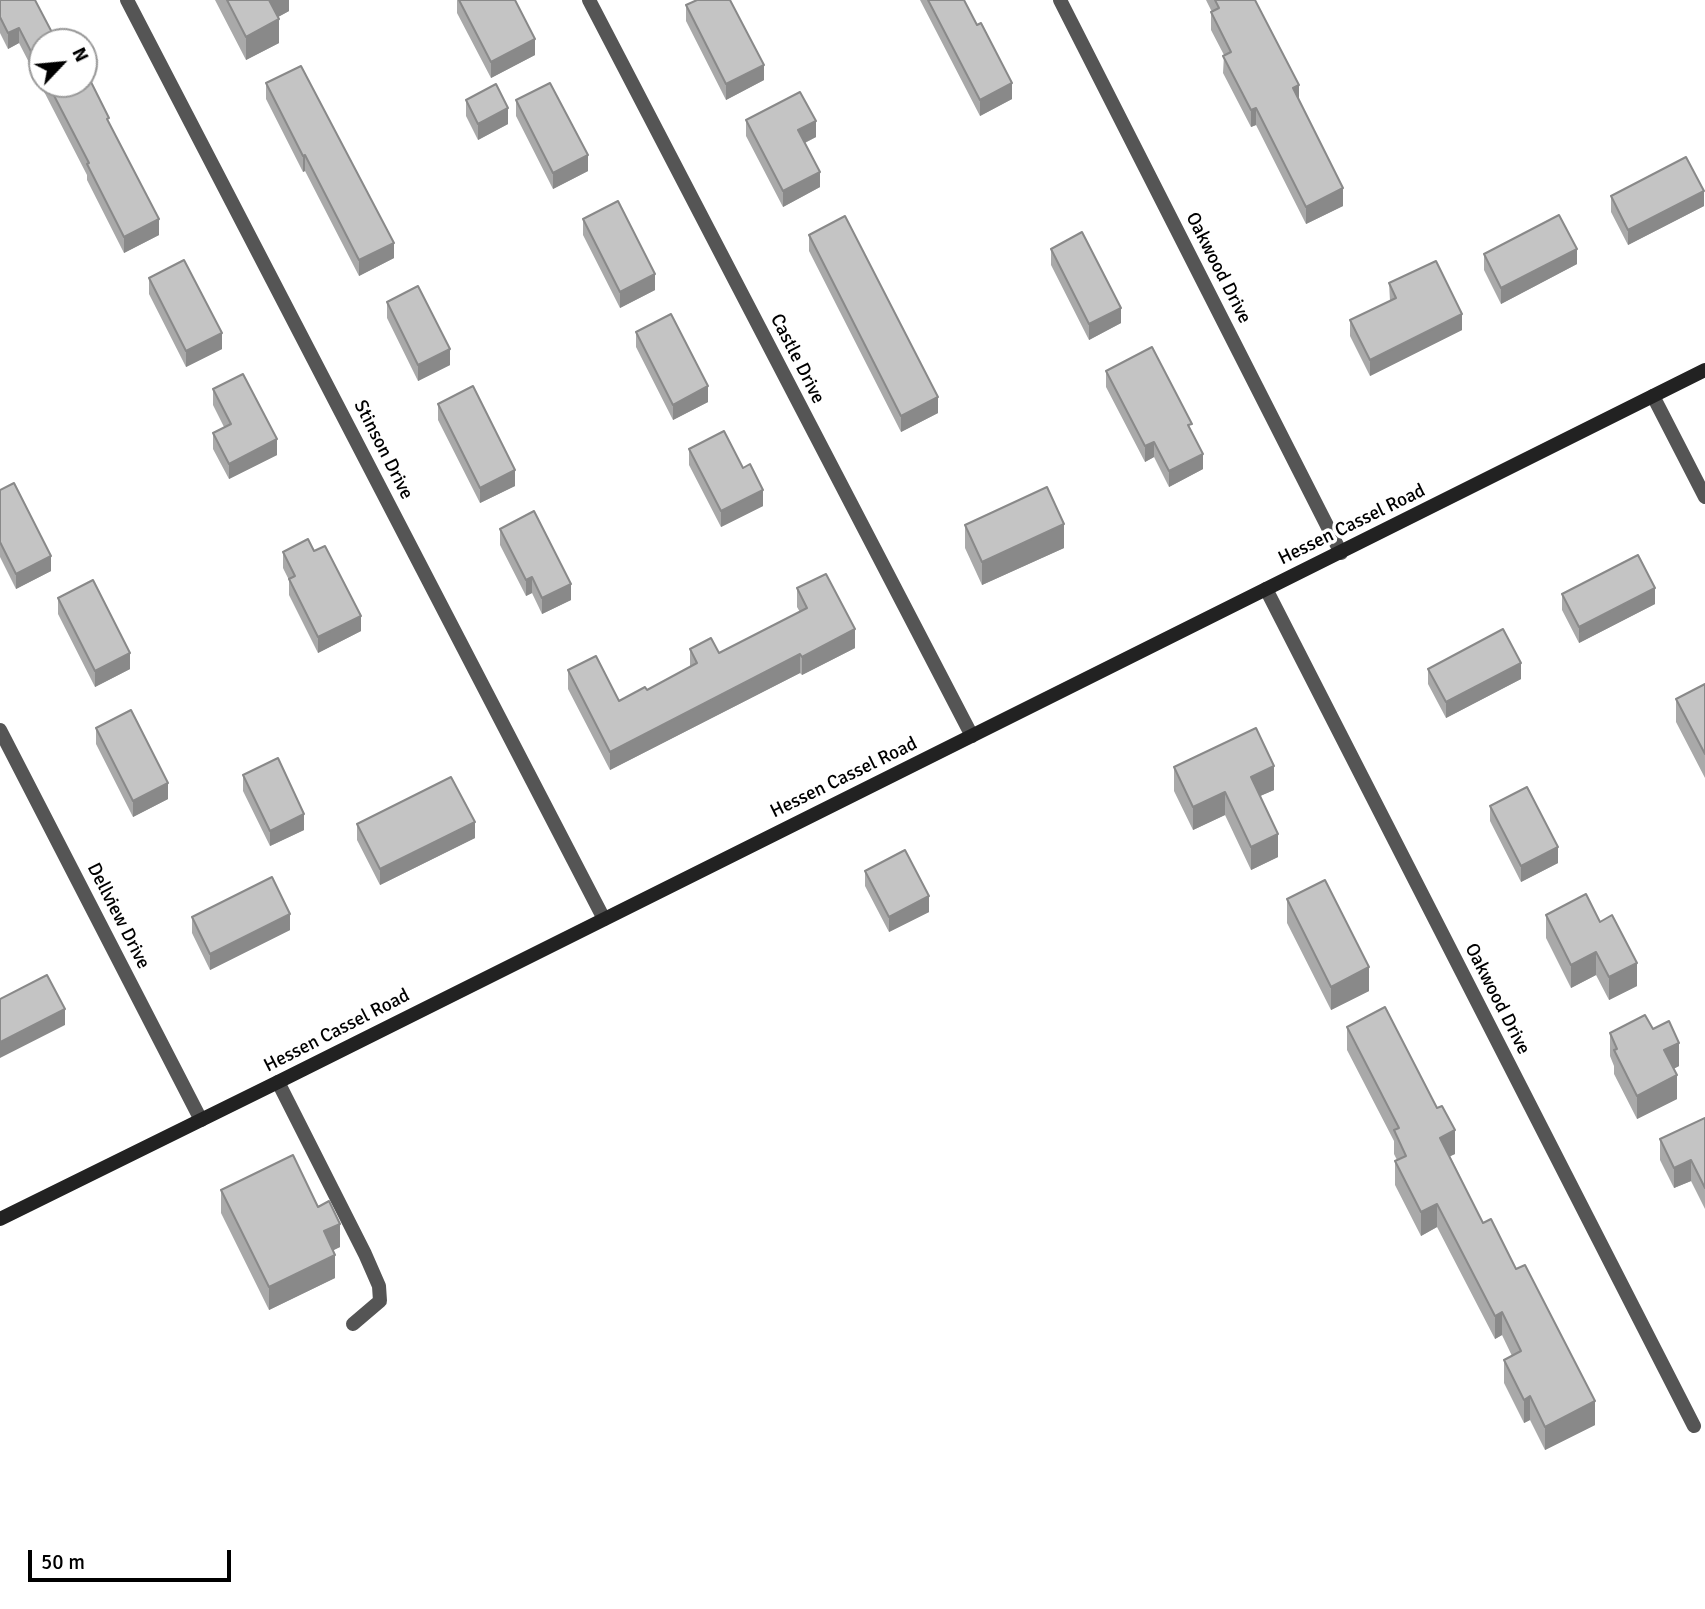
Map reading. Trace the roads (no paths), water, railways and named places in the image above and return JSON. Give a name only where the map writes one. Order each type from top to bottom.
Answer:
[{"type":"main road","name":"Hessen Cassel Road","points":[[0,1219],[1705,370]]},
{"type":"street","name":"Stinson Drive","points":[[127,0],[604,919]]},
{"type":"street","name":"Castle Drive","points":[[589,0],[972,736]]},
{"type":"street","name":"Oakwood Drive","points":[[1060,0],[1341,553]]},
{"type":"street","points":[[1653,396],[1705,497]]},
{"type":"street","name":"Oakwood Drive","points":[[1266,589],[1694,1426]]},
{"type":"street","name":"Dellview Drive","points":[[0,730],[201,1120]]},
{"type":"street","points":[[278,1082],[379,1286],[380,1301],[353,1324]]}]
